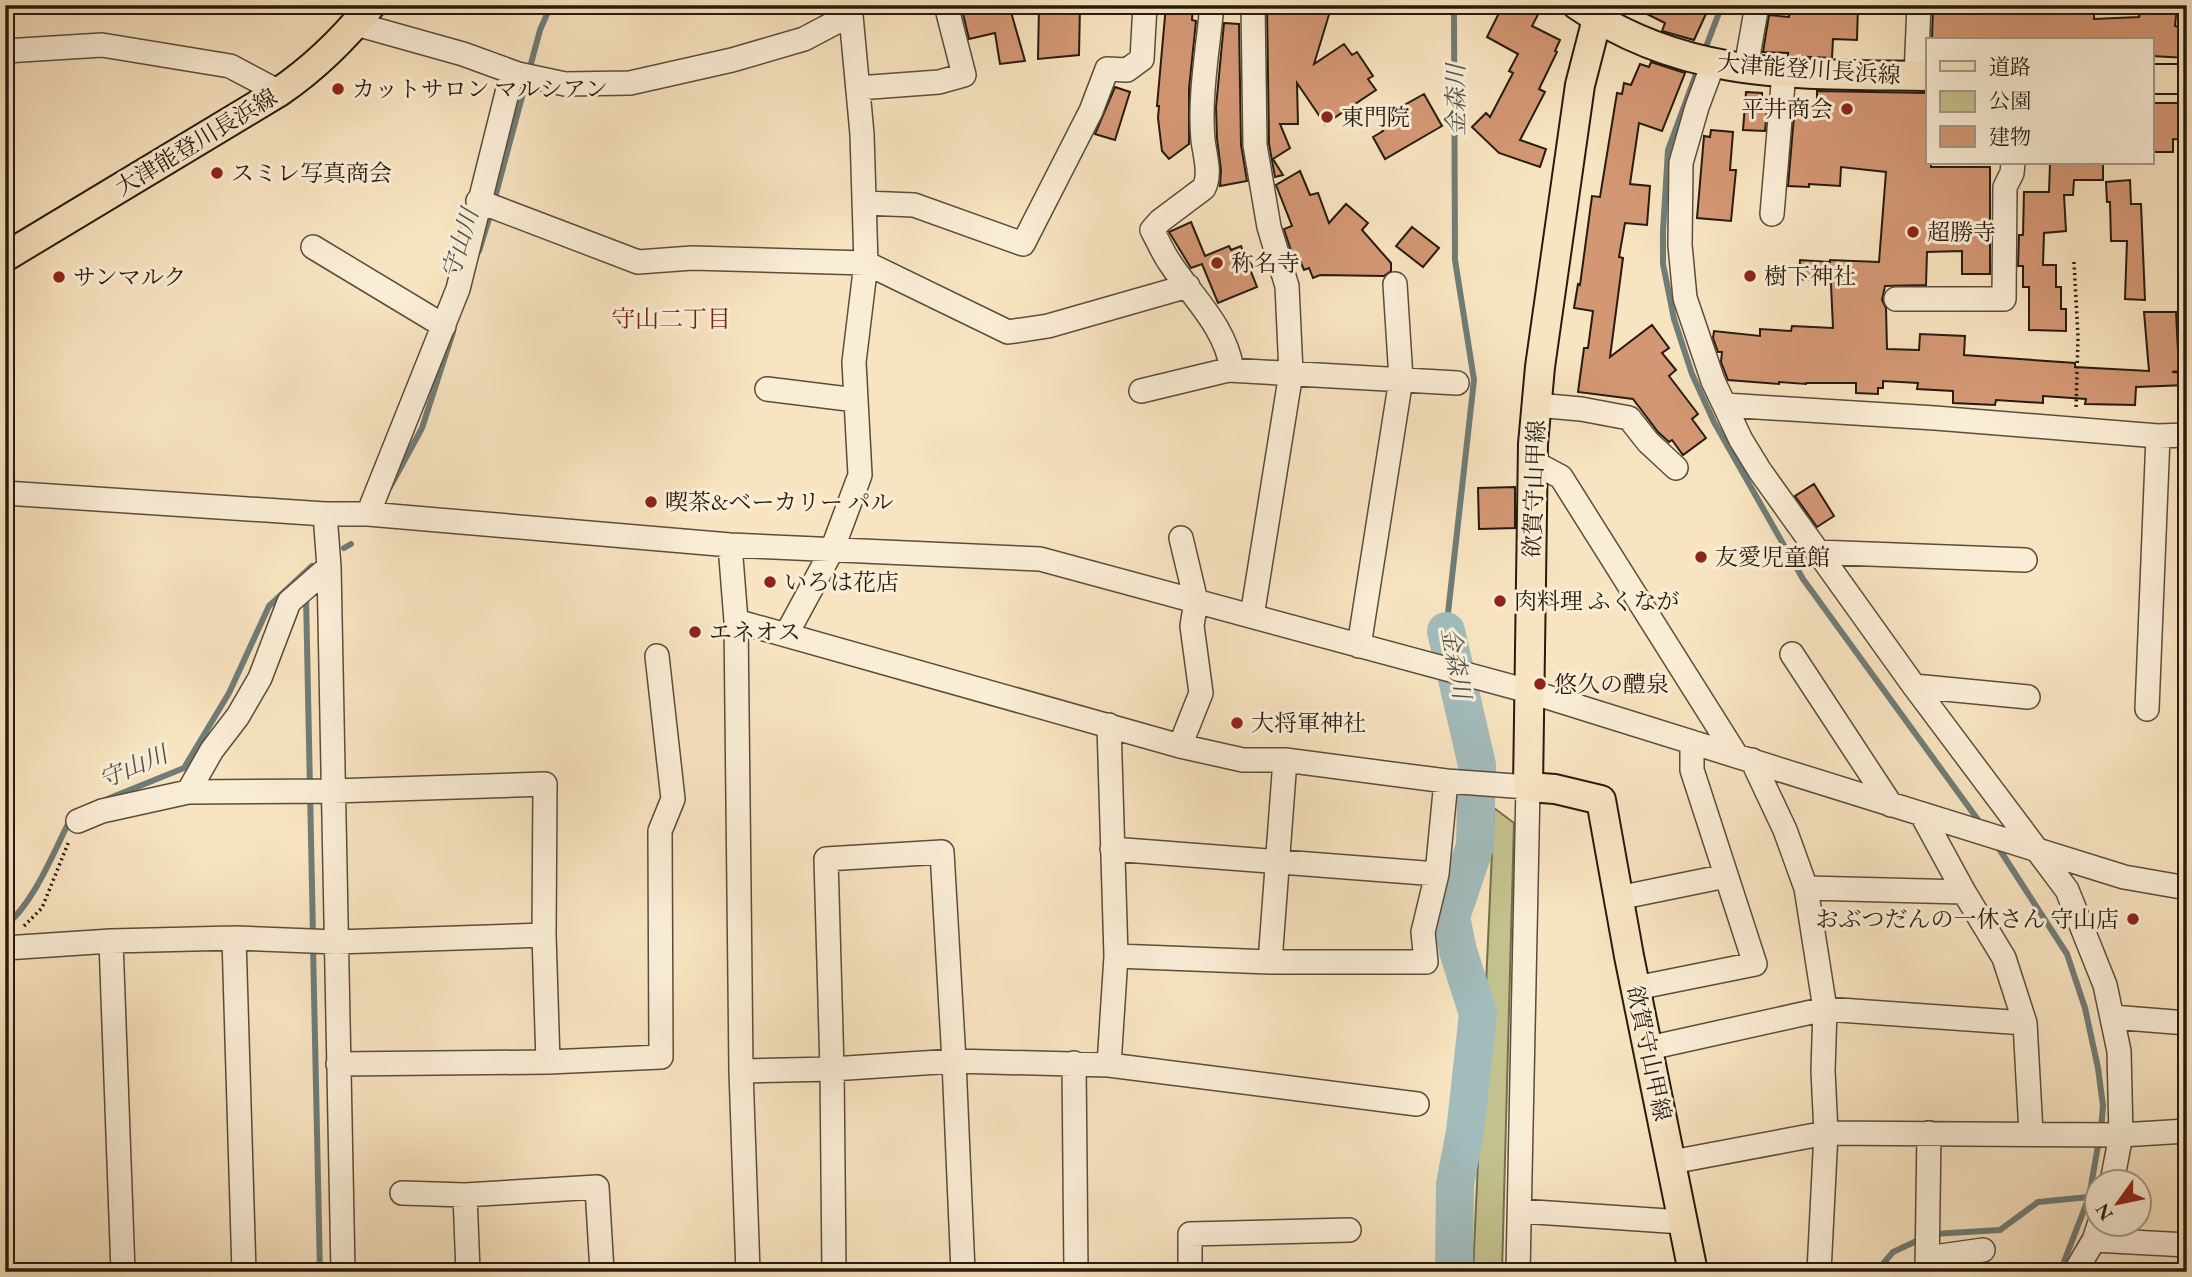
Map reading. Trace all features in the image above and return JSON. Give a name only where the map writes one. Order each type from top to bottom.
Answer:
[{"type":"main road","name":"大津能登川長浜線","points":[[1592,10],[1643,42],[1704,62],[1748,70],[1922,76]]},
{"type":"main road","name":"欲賀守山甲線","points":[[1592,10],[1536,405],[1528,787],[1555,789],[1601,800],[1693,1272]]},
{"type":"main road","name":"大津能登川長浜線","points":[[5,257],[279,92],[310,71],[363,15]]},
{"type":"main road","points":[[2154,79],[2187,79]]},
{"type":"street","points":[[363,15],[521,75],[565,84],[630,83],[732,61],[804,39],[840,20],[850,5]]},
{"type":"street","points":[[786,635],[832,550],[860,475],[854,362],[866,263],[858,88],[850,5]]},
{"type":"street","points":[[858,88],[939,82],[964,75],[946,5]]},
{"type":"street","points":[[864,203],[914,205],[1023,244],[1091,111],[1107,69],[1127,70],[1142,59],[1145,5]]},
{"type":"street","points":[[1212,5],[1203,109],[1208,180],[1204,188],[1152,230],[1170,264],[1217,326],[1231,360],[1232,370]]},
{"type":"street","points":[[1252,616],[1290,373],[1287,286],[1269,227],[1255,145],[1253,5]]},
{"type":"street","points":[[1748,70],[1757,5]]},
{"type":"street","points":[[1919,5],[1922,76]]},
{"type":"street","points":[[5,51],[102,45],[230,66],[279,92]]},
{"type":"street","points":[[1704,62],[1683,152],[1680,245],[1685,298],[1702,354],[1741,440],[1760,471],[1914,686],[2067,890],[2105,985],[2119,1051],[2118,1134],[2114,1168]]},
{"type":"street","points":[[1772,214],[1784,72]]},
{"type":"street","points":[[368,514],[458,289],[486,204],[521,75]]},
{"type":"street","points":[[1896,299],[2004,299],[2005,187],[2013,164]]},
{"type":"street","points":[[486,204],[638,262],[692,258],[866,263],[1008,332],[1048,326],[1188,286]]},
{"type":"street","points":[[313,247],[444,326]]},
{"type":"street","points":[[1369,648],[1401,379],[1395,284]]},
{"type":"street","points":[[1141,391],[1232,370],[1457,383]]},
{"type":"street","points":[[767,389],[856,400]]},
{"type":"street","points":[[1536,405],[1581,409],[1629,418],[1647,442],[1676,468]]},
{"type":"street","points":[[1725,405],[2158,436],[2186,433]]},
{"type":"street","points":[[2147,709],[2158,436]]},
{"type":"street","points":[[1533,462],[1561,477],[1744,757],[1785,830],[1807,888],[1825,1009],[1823,1071],[1826,1133],[1819,1272]]},
{"type":"street","points":[[5,493],[325,514],[368,514],[730,545],[1040,559],[1529,692],[1744,757],[2039,852],[2124,877],[2187,888]]},
{"type":"street","points":[[325,514],[329,567],[343,1272]]},
{"type":"street","points":[[1180,746],[1201,693],[1192,626],[1196,601],[1181,538]]},
{"type":"street","points":[[730,545],[736,621],[741,1071],[748,1272]]},
{"type":"street","points":[[1817,552],[2025,561]]},
{"type":"street","points":[[188,792],[212,750],[238,716],[260,678],[289,602],[329,567]]},
{"type":"street","points":[[736,621],[1180,746],[1243,760],[1285,760],[1446,781],[1528,787],[1518,1272]]},
{"type":"street","points":[[1792,654],[1891,805]]},
{"type":"street","points":[[338,1064],[548,1062],[661,1057],[660,831],[673,799],[657,656]]},
{"type":"street","points":[[1914,686],[2028,697]]},
{"type":"street","points":[[1109,725],[1116,956],[1109,1065]]},
{"type":"street","points":[[1636,988],[1755,964],[1692,770],[1692,741]]},
{"type":"street","points":[[1269,962],[1285,760]]},
{"type":"street","points":[[1116,956],[1269,962],[1426,962],[1423,932],[1437,874],[1446,781]]},
{"type":"street","points":[[78,821],[102,811],[188,792],[333,792],[545,784],[544,935],[548,1062]]},
{"type":"street","points":[[1922,815],[2004,958],[2025,1023],[2031,1133]]},
{"type":"street","points":[[1112,849],[1437,874]]},
{"type":"street","points":[[834,1272],[826,859],[942,852],[963,1272]]},
{"type":"street","points":[[1619,898],[1726,876]]},
{"type":"street","points":[[1807,888],[1964,892]]},
{"type":"street","points":[[5,948],[111,941],[234,938],[335,942],[544,935]]},
{"type":"street","points":[[234,938],[244,1272]]},
{"type":"street","points":[[111,941],[123,1272]]},
{"type":"street","points":[[1649,1048],[1825,1009],[2025,1023]]},
{"type":"street","points":[[2112,1017],[2187,1023]]},
{"type":"street","points":[[741,1071],[832,1069],[954,1061],[1074,1063],[1109,1065],[1417,1104]]},
{"type":"street","points":[[1072,1272],[1076,1272],[1074,1063]]},
{"type":"street","points":[[1672,1162],[1826,1133],[2118,1134],[2187,1131]]},
{"type":"street","points":[[1929,1133],[1927,1265],[1983,1250]]},
{"type":"street","points":[[402,1193],[465,1195],[597,1187],[602,1272]]},
{"type":"street","points":[[465,1195],[468,1272]]},
{"type":"street","points":[[1520,1211],[1682,1222]]},
{"type":"street","points":[[1190,1272],[1191,1234],[1349,1230]]},
{"type":"street","points":[[2075,1272],[2094,1238]]},
{"type":"street","points":[[2139,1238],[2187,1245]]},
{"type":"path","points":[[2074,262],[2078,337],[2076,429]]},
{"type":"path","points":[[24,926],[42,908],[78,821]]},
{"type":"green space","points":[[1494,808],[1514,823],[1502,1272],[1473,1272]]},
{"type":"building","points":[[961,5],[1009,5],[1025,61],[1000,64],[995,33],[969,39]]},
{"type":"building","points":[[1039,5],[1080,5],[1079,55],[1038,59]]},
{"type":"building","points":[[1166,5],[1193,5],[1192,20],[1196,21],[1189,89],[1189,144],[1169,159],[1162,151],[1157,106]]},
{"type":"building","points":[[1267,5],[1320,5],[1331,8],[1314,64],[1344,44],[1352,55],[1357,52],[1373,76],[1368,79],[1376,90],[1325,124],[1297,83],[1298,124],[1280,124],[1290,148],[1273,159],[1283,175],[1275,177],[1269,144]]},
{"type":"building","points":[[1503,5],[1543,5],[1532,26],[1560,40],[1539,89],[1545,92],[1520,140],[1546,149],[1540,167],[1499,153],[1472,127],[1486,113],[1490,117],[1513,73],[1509,71],[1518,54],[1487,37]]},
{"type":"building","points":[[1629,5],[1710,5],[1694,40],[1662,31],[1665,23]]},
{"type":"building","points":[[1814,5],[1858,5],[1857,40],[1833,39],[1832,58],[1763,52],[1769,15],[1789,17],[1790,7],[1814,8]]},
{"type":"building","points":[[1933,5],[1981,5],[1981,10],[2019,9],[2019,5],[2094,5],[2094,19],[2139,17],[2141,5],[2177,5],[2175,26],[2187,29],[2187,58],[2154,56],[2154,38],[1932,38]]},
{"type":"building","points":[[1224,23],[1239,24],[1241,145],[1247,181],[1220,186],[1216,107]]},
{"type":"building","points":[[1651,62],[1685,73],[1662,131],[1639,123],[1630,184],[1650,186],[1647,225],[1625,223],[1619,257],[1623,258],[1610,357],[1652,325],[1669,348],[1662,353],[1676,370],[1669,376],[1698,414],[1692,419],[1706,438],[1683,455],[1672,440],[1669,442],[1658,432],[1633,399],[1578,392],[1584,348],[1588,348],[1593,311],[1574,308],[1578,284],[1580,285],[1592,196],[1600,197],[1617,93],[1622,94],[1624,83],[1631,85],[1640,64],[1649,67]]},
{"type":"building","points":[[1115,87],[1130,92],[1115,140],[1095,134]]},
{"type":"building","points":[[1817,91],[1926,93],[1926,164],[1931,164],[1931,167],[1990,167],[1990,274],[1962,274],[1962,251],[1927,252],[1926,285],[1885,286],[1882,300],[1886,308],[1887,349],[1919,350],[1920,334],[1965,336],[1964,355],[2075,363],[2075,367],[2149,371],[2144,312],[2176,312],[2179,371],[2172,372],[2187,373],[2187,385],[2136,387],[2135,405],[2085,404],[2086,399],[2043,396],[2043,403],[1996,400],[1995,405],[1953,403],[1953,391],[1917,389],[1918,383],[1883,381],[1883,388],[1878,388],[1878,394],[1856,393],[1856,383],[1779,384],[1728,380],[1721,362],[1722,352],[1718,352],[1713,338],[1714,331],[1760,336],[1760,329],[1791,331],[1792,326],[1833,328],[1831,284],[1799,279],[1800,260],[1879,262],[1886,172],[1841,167],[1840,186],[1788,186],[1795,104],[1817,106]]},
{"type":"building","points":[[1746,92],[1762,93],[1762,99],[1768,100],[1765,131],[1743,130]]},
{"type":"building","points":[[1424,94],[1442,126],[1385,159],[1373,137],[1383,131],[1379,125],[1403,111],[1401,107]]},
{"type":"building","points":[[2154,103],[2187,103],[2187,140],[2173,139],[2173,152],[2154,152]]},
{"type":"building","points":[[1711,130],[1733,132],[1730,170],[1736,170],[1731,221],[1697,218],[1704,136],[1710,137]]},
{"type":"building","points":[[2050,164],[2103,164],[2103,180],[2074,180],[2073,195],[2064,195],[2066,231],[2044,233],[2043,265],[2056,265],[2056,287],[2061,287],[2061,309],[2066,309],[2066,331],[2029,330],[2029,287],[2023,287],[2023,266],[2018,266],[2019,235],[2023,235],[2024,192],[2049,192]]},
{"type":"building","points":[[1300,171],[1310,195],[1318,193],[1329,223],[1346,204],[1368,223],[1362,230],[1391,263],[1391,271],[1384,276],[1320,275],[1313,278],[1309,268],[1304,270],[1299,258],[1294,260],[1284,229],[1292,226],[1276,185]]},
{"type":"building","points":[[2130,180],[2131,204],[2141,204],[2145,300],[2125,299],[2127,241],[2111,241],[2110,202],[2107,202],[2106,182]]},
{"type":"building","points":[[1191,222],[1205,256],[1229,246],[1231,250],[1241,246],[1257,287],[1218,303],[1202,264],[1191,268],[1169,232]]},
{"type":"building","points":[[1412,227],[1439,248],[1423,267],[1396,246]]},
{"type":"building","points":[[1814,484],[1834,516],[1817,527],[1795,496]]},
{"type":"building","points":[[1515,487],[1515,528],[1479,529],[1478,488]]},
{"type":"waterway","name":"守山川","points":[[494,201],[540,30],[551,5]]},
{"type":"waterway","name":"金森川","points":[[1446,631],[1474,380],[1455,260],[1456,5]]},
{"type":"waterway","points":[[1704,52],[1722,5]]},
{"type":"waterway","points":[[1699,66],[1668,150],[1663,231],[1663,264],[1674,319],[1692,374],[1714,422],[1803,579],[1981,824]]},
{"type":"waterway","name":"守山川","points":[[479,251],[491,212]]},
{"type":"waterway","name":"守山川","points":[[390,487],[422,428],[453,332]]},
{"type":"waterway","name":"守山川","points":[[344,548],[351,544]]},
{"type":"waterway","name":"守山川","points":[[105,800],[184,768],[229,693],[269,606],[312,566]]},
{"type":"waterway","points":[[306,596],[313,935]]},
{"type":"waterway","name":"金森川","points":[[1446,631],[1477,765],[1475,846],[1451,917],[1458,951],[1478,1014],[1465,1132],[1455,1184],[1454,1272]]},
{"type":"waterway","name":"守山川","points":[[5,926],[34,891],[70,820]]},
{"type":"waterway","points":[[1996,844],[2067,954],[2085,1008],[2098,1068],[2103,1106],[2101,1129]]},
{"type":"waterway","points":[[313,946],[320,1272]]},
{"type":"waterway","points":[[2060,1272],[2089,1197],[2099,1140]]},
{"type":"waterway","points":[[1933,1234],[2000,1230],[2038,1202],[2084,1197]]},
{"type":"waterway","points":[[1876,1272],[1893,1252],[1923,1238]]},
{"type":"place","name":"カットサロン マルシアン","points":[[338,89]]},
{"type":"place","name":"平井商会","points":[[1847,109]]},
{"type":"place","name":"東門院","points":[[1327,117]]},
{"type":"place","name":"スミレ写真商会","points":[[217,173]]},
{"type":"place","name":"超勝寺","points":[[1913,232]]},
{"type":"place","name":"称名寺","points":[[1217,263]]},
{"type":"place","name":"樹下神社","points":[[1750,276]]},
{"type":"place","name":"サンマルク","points":[[59,277]]},
{"type":"place","name":"喫茶&ベーカリー パル","points":[[651,502]]},
{"type":"place","name":"友愛児童館","points":[[1701,557]]},
{"type":"place","name":"いろは花店","points":[[770,582]]},
{"type":"place","name":"肉料理 ふくなが","points":[[1500,601]]},
{"type":"place","name":"エネオス","points":[[695,632]]},
{"type":"place","name":"悠久の醴泉","points":[[1540,684]]},
{"type":"place","name":"大将軍神社","points":[[1237,723]]},
{"type":"place","name":"おぶつだんの一休さん 守山店","points":[[2133,919]]},
{"type":"district","name":"守山二丁目","points":[[671,319]]}]
